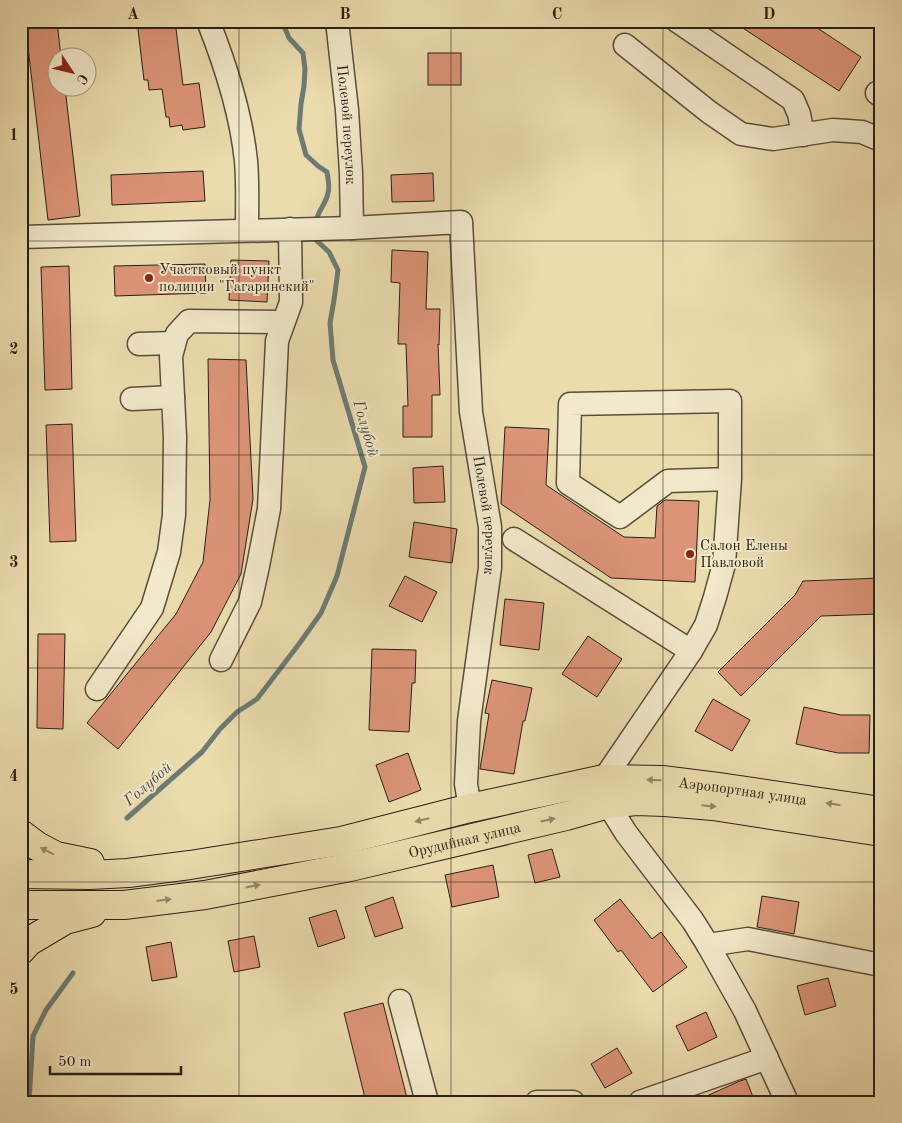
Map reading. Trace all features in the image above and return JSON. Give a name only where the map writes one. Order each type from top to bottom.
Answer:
[{"type":"main road","name":"Аэропортная улица","points":[[606,792],[662,780],[881,811]]},
{"type":"main road","name":"Орудийная улица","points":[[21,874],[90,875],[128,873],[190,865],[341,841],[470,808],[606,792]]},
{"type":"main road","name":"Орудийная улица","points":[[21,905],[124,905],[205,895],[350,867],[566,816],[606,792]]},
{"type":"main road","name":"Аэропортная улица","points":[[606,792],[636,802],[666,802],[713,806],[881,832]]},
{"type":"main road","points":[[21,834],[37,846],[56,856],[105,866],[128,873]]},
{"type":"main road","points":[[21,950],[28,942],[65,920],[124,905]]},
{"type":"street","points":[[208,21],[219,49],[238,113],[246,162],[247,230]]},
{"type":"street","name":"Полевой переулок","points":[[337,21],[347,110],[351,173],[341,228],[461,222],[471,412],[490,528],[490,568],[469,721],[466,784],[470,808]]},
{"type":"street","points":[[677,21],[794,100],[803,135]]},
{"type":"street","points":[[625,45],[709,112],[742,134],[773,139],[833,130],[862,132],[881,140]]},
{"type":"street","points":[[21,237],[341,228]]},
{"type":"street","points":[[221,660],[250,602],[269,509],[277,341],[290,302],[295,229]]},
{"type":"street","points":[[97,689],[152,608],[169,552],[174,515],[175,437],[171,356],[177,334],[189,320],[283,322]]},
{"type":"street","points":[[139,344],[174,343]]},
{"type":"street","points":[[132,399],[173,397]]},
{"type":"street","points":[[730,479],[668,481],[620,517],[568,483],[570,404],[730,401],[730,479],[724,564],[716,597],[706,625],[606,792],[626,833],[693,920],[708,945],[745,1011],[788,1102]]},
{"type":"street","points":[[514,539],[691,651]]},
{"type":"street","points":[[708,945],[748,939],[881,965]]},
{"type":"street","points":[[400,1001],[427,1102]]},
{"type":"street","points":[[640,1102],[768,1058]]},
{"type":"street","points":[[537,1102],[573,1102]]},
{"type":"building","points":[[25,21],[57,21],[60,48],[48,48],[48,98],[66,98],[80,216],[48,220]]},
{"type":"building","points":[[137,21],[175,21],[183,85],[199,83],[205,127],[183,130],[182,125],[170,127],[169,117],[166,117],[162,89],[149,90],[148,80],[144,80]]},
{"type":"building","points":[[732,21],[807,21],[861,57],[839,91]]},
{"type":"building","points":[[428,53],[461,53],[461,85],[428,85]]},
{"type":"building","points":[[203,171],[205,201],[112,205],[111,175]]},
{"type":"building","points":[[433,173],[434,201],[392,202],[391,175]]},
{"type":"building","points":[[392,250],[428,252],[426,309],[440,309],[438,344],[440,395],[432,395],[432,437],[403,437],[403,406],[408,406],[406,344],[398,344],[400,283],[391,282]]},
{"type":"building","points":[[231,260],[269,261],[267,302],[229,300]]},
{"type":"building","points":[[205,264],[206,293],[115,296],[114,266]]},
{"type":"building","points":[[69,266],[72,389],[45,390],[41,267]]},
{"type":"building","points":[[208,359],[246,360],[253,499],[241,574],[211,632],[118,749],[87,723],[176,614],[203,562],[210,500]]},
{"type":"building","points":[[72,424],[76,541],[50,542],[46,425]]},
{"type":"building","points":[[505,427],[549,429],[546,485],[624,537],[655,538],[657,506],[665,500],[699,501],[695,582],[611,578],[501,504]]},
{"type":"building","points":[[443,466],[445,502],[414,503],[413,468]]},
{"type":"building","points":[[414,522],[457,529],[452,563],[409,557]]},
{"type":"building","points":[[405,576],[437,592],[422,622],[389,606]]},
{"type":"building","points":[[881,578],[881,614],[821,616],[741,696],[718,672],[795,595],[803,581]]},
{"type":"building","points":[[505,599],[544,603],[539,650],[500,645]]},
{"type":"building","points":[[38,634],[65,634],[63,729],[37,728]]},
{"type":"building","points":[[588,636],[622,659],[597,697],[562,674]]},
{"type":"building","points":[[372,649],[416,650],[415,683],[412,683],[409,732],[369,730]]},
{"type":"building","points":[[492,680],[532,688],[525,721],[523,721],[514,774],[480,769],[489,714],[485,713]]},
{"type":"building","points":[[713,699],[750,720],[732,751],[695,731]]},
{"type":"building","points":[[804,707],[841,715],[870,715],[869,753],[838,753],[796,744]]},
{"type":"building","points":[[408,753],[421,790],[389,802],[376,765]]},
{"type":"building","points":[[552,849],[560,877],[535,883],[528,855]]},
{"type":"building","points":[[493,865],[499,897],[452,907],[445,875]]},
{"type":"building","points":[[762,896],[799,902],[794,934],[757,927]]},
{"type":"building","points":[[393,897],[403,928],[375,937],[365,907]]},
{"type":"building","points":[[620,899],[652,939],[661,932],[687,967],[653,992],[621,950],[618,952],[594,920]]},
{"type":"building","points":[[336,910],[345,938],[318,947],[309,918]]},
{"type":"building","points":[[254,936],[260,967],[234,972],[228,941]]},
{"type":"building","points":[[171,942],[177,977],[152,981],[146,947]]},
{"type":"building","points":[[828,978],[836,1006],[805,1015],[797,986]]},
{"type":"building","points":[[383,1003],[408,1102],[366,1102],[344,1013]]},
{"type":"building","points":[[706,1012],[717,1037],[688,1051],[676,1026]]},
{"type":"building","points":[[617,1048],[632,1073],[605,1088],[591,1064]]},
{"type":"building","points":[[746,1079],[755,1102],[693,1102],[740,1081]]},
{"type":"waterway","name":"Голубой","points":[[282,21],[289,38],[303,53],[305,69],[299,129],[306,155],[327,172],[329,183],[329,191],[316,224]]},
{"type":"waterway","name":"Голубой","points":[[127,818],[202,752],[220,729],[237,712],[257,699],[321,613],[337,576],[365,467],[333,360],[330,323],[338,270],[329,252],[315,239],[315,235]]},
{"type":"waterway","name":"Голубой","points":[[29,1102],[33,1036],[46,1010],[73,973]]},
{"type":"place","name":"Участковый пункт полиции \"Гагаринский\"","points":[[149,278]]},
{"type":"place","name":"Салон Елены Павловой","points":[[690,554]]}]
